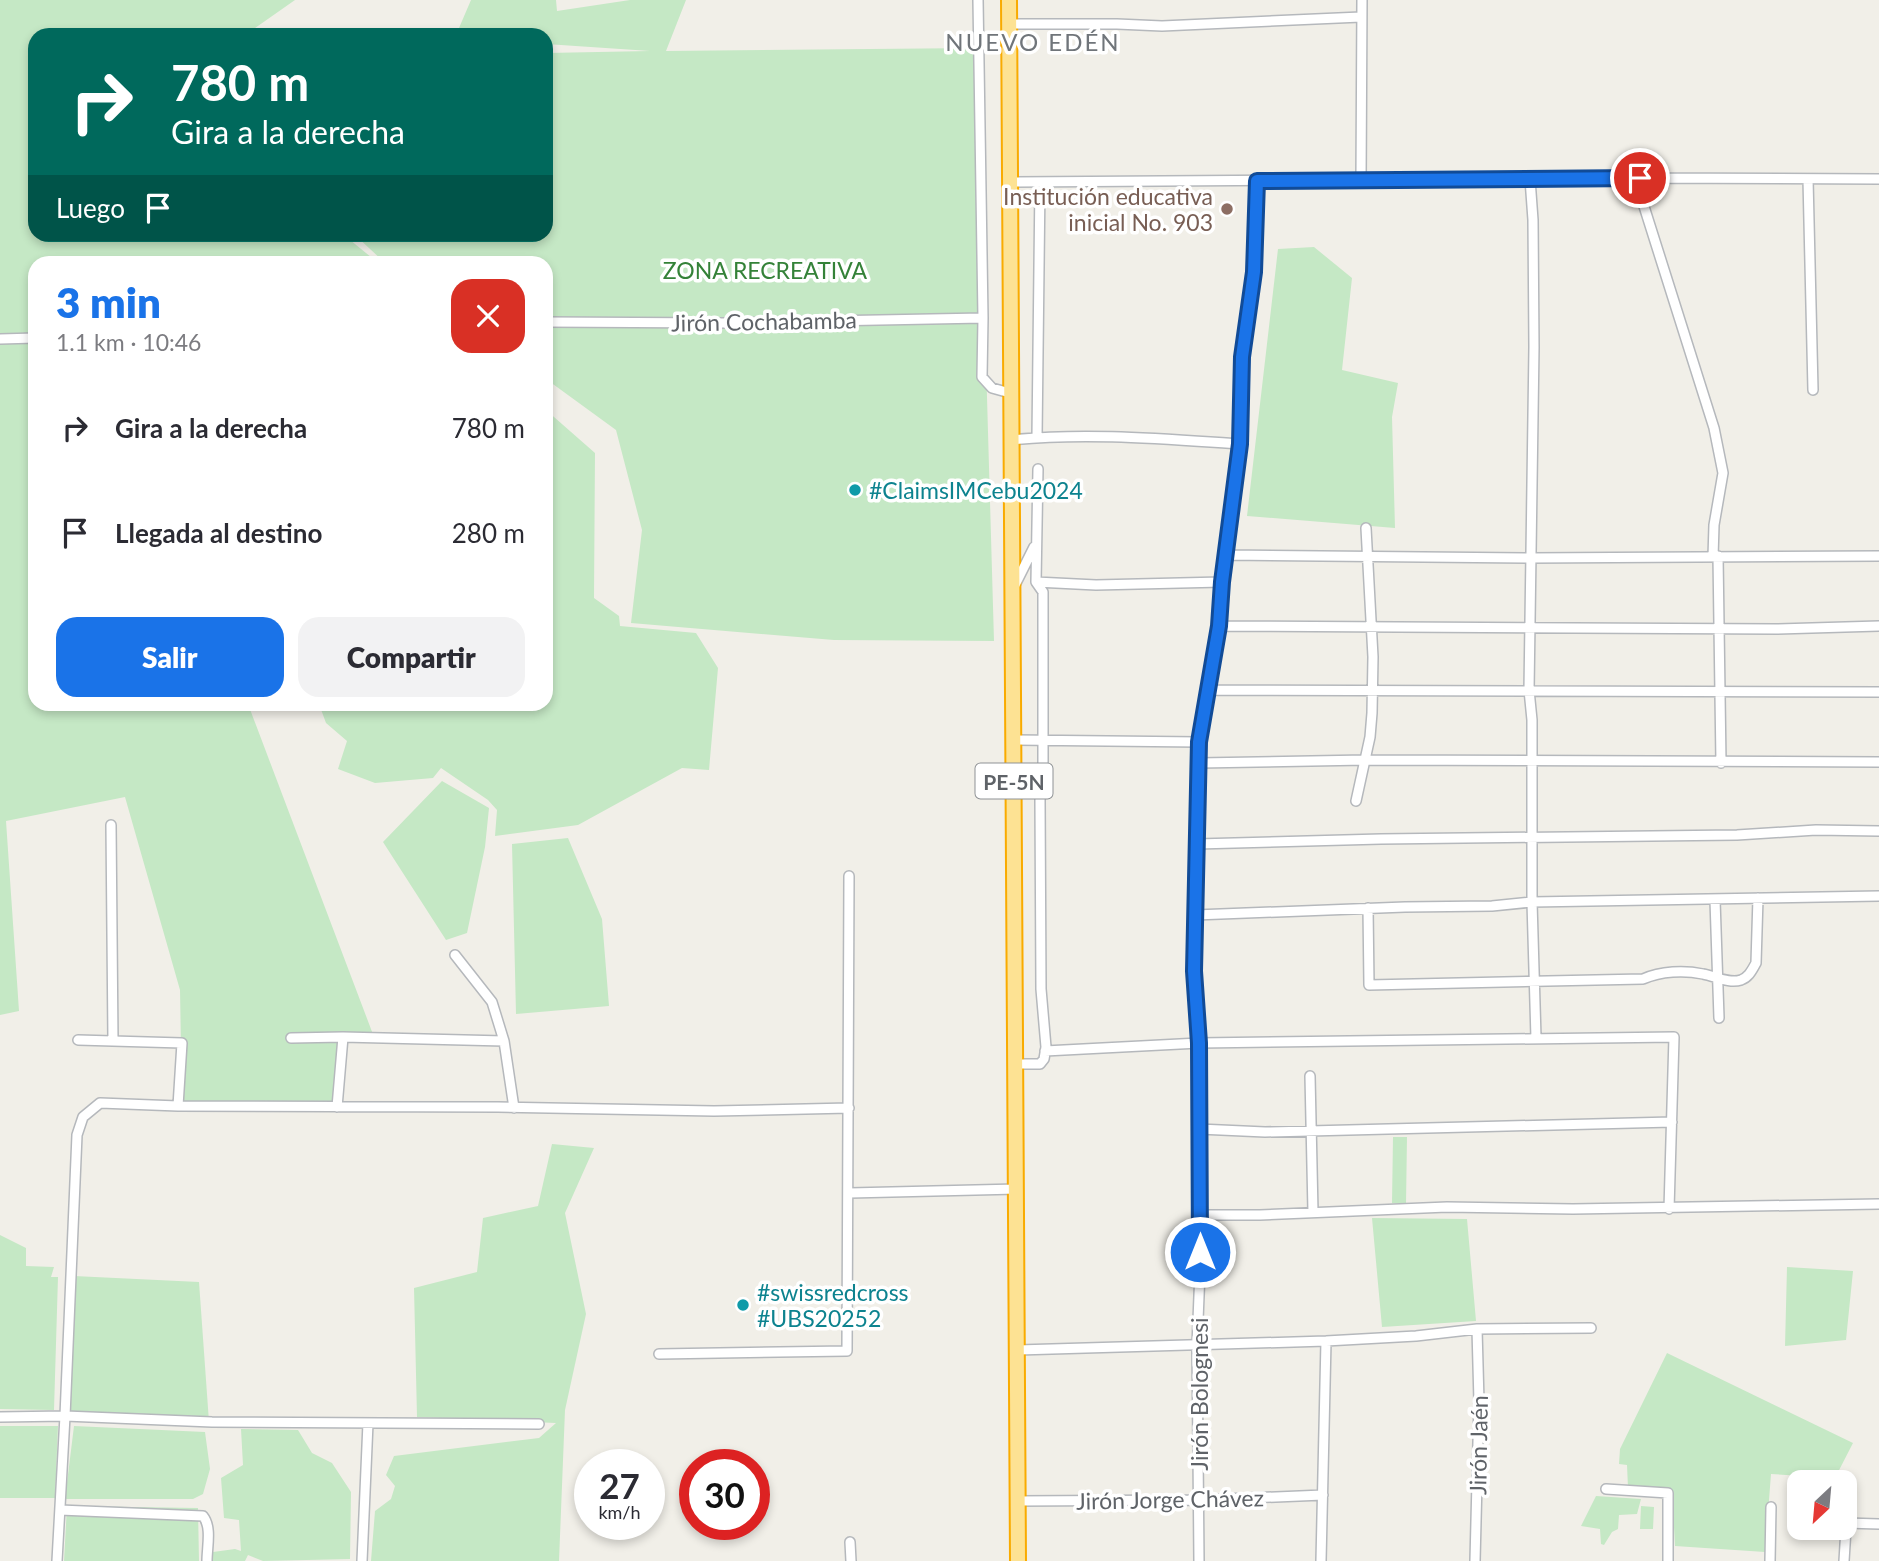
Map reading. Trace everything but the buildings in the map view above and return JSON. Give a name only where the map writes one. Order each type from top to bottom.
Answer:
[{"type":"highway","name":"PE-5N","points":[[1009,0],[1018,1561]]},
{"type":"street","points":[[978,0],[982,377],[992,388],[1010,393]]},
{"type":"street","points":[[1361,181],[1362,0]]},
{"type":"street","points":[[1009,24],[1162,26],[1362,17]]},
{"type":"street","points":[[1640,178],[1642,200],[1714,428],[1723,473],[1714,525],[1720,627],[1721,763]]},
{"type":"street","points":[[1530,179],[1534,348],[1528,690],[1532,720],[1532,902],[1536,1038]]},
{"type":"street","points":[[1808,179],[1813,390]]},
{"type":"street","points":[[1010,182],[1879,179]]},
{"type":"street","name":"Jirón Bolognesi","points":[[1199,1561],[1199,1043],[1194,971],[1199,742],[1219,626],[1240,444],[1242,357],[1254,272],[1257,181]]},
{"type":"street","points":[[1037,437],[1040,182]]},
{"type":"street","name":"Jirón Cochabamba","points":[[553,321],[722,323],[983,318]]},
{"type":"street","points":[[0,339],[28,338]]},
{"type":"street","points":[[1010,440],[1037,437],[1159,438],[1240,444]]},
{"type":"street","points":[[1015,1064],[1040,1064],[1045,1051],[1041,989],[1043,592],[1036,582],[1038,469]]},
{"type":"street","points":[[1356,800],[1370,737],[1373,657],[1366,528]]},
{"type":"street","points":[[1014,586],[1036,544]]},
{"type":"street","points":[[1226,555],[1531,558],[1879,556]]},
{"type":"street","points":[[1036,582],[1096,585],[1222,582]]},
{"type":"street","points":[[1219,626],[1776,629],[1879,626]]},
{"type":"street","points":[[1209,690],[1879,692]]},
{"type":"street","points":[[1013,740],[1199,742]]},
{"type":"street","points":[[1199,763],[1366,760],[1879,762]]},
{"type":"street","points":[[111,825],[113,1041]]},
{"type":"street","points":[[1197,844],[1737,835],[1816,830],[1879,831]]},
{"type":"street","points":[[659,1354],[847,1351],[850,1193],[849,876]]},
{"type":"street","points":[[1195,915],[1492,906],[1532,902],[1879,896]]},
{"type":"street","points":[[1368,908],[1369,985],[1643,979],[1656,973],[1694,972],[1732,981],[1743,979],[1751,972],[1757,955],[1758,898]]},
{"type":"street","points":[[1715,900],[1719,1018]]},
{"type":"street","points":[[455,955],[492,1002],[504,1041],[514,1108]]},
{"type":"street","points":[[337,1107],[342,1037]]},
{"type":"street","points":[[1045,1051],[1199,1043],[1674,1037],[1670,1209]]},
{"type":"street","points":[[291,1038],[504,1041]]},
{"type":"street","points":[[78,1040],[182,1043],[178,1106]]},
{"type":"street","points":[[1310,1076],[1313,1212]]},
{"type":"street","points":[[57,1561],[77,1135],[83,1117],[100,1103],[714,1111],[849,1108]]},
{"type":"street","points":[[1199,1129],[1312,1132],[1672,1122]]},
{"type":"street","points":[[850,1193],[1017,1189]]},
{"type":"street","points":[[1200,1215],[1447,1207],[1670,1209],[1879,1204]]},
{"type":"street","points":[[1018,1350],[1416,1336],[1477,1329],[1591,1328]]},
{"type":"street","name":"Jirón Jaén","points":[[1475,1561],[1479,1402],[1477,1329]]},
{"type":"street","points":[[1321,1561],[1326,1340]]},
{"type":"street","points":[[0,1417],[65,1416],[212,1422],[539,1424]]},
{"type":"street","points":[[362,1561],[369,1423]]},
{"type":"street","points":[[1606,1489],[1668,1493],[1668,1561]]},
{"type":"street","name":"Jirón Jorge Chávez","points":[[1017,1502],[1199,1500],[1323,1495]]},
{"type":"street","points":[[1770,1561],[1771,1507]]},
{"type":"street","points":[[60,1510],[203,1516],[208,1526],[207,1561]]},
{"type":"street","points":[[1857,1523],[1879,1524]]},
{"type":"street","points":[[1844,1561],[1845,1540]]},
{"type":"street","points":[[850,1542],[851,1561]]},
{"type":"green space","points":[[0,0],[295,0],[255,28],[28,28],[28,242],[353,242],[370,256],[28,256],[28,711],[251,711],[374,1037],[343,1038],[337,1104],[182,1106],[180,990],[125,797],[6,821],[19,1011],[0,1015]]},
{"type":"green space","name":"ZONA RECREATIVA","points":[[471,0],[556,0],[557,11],[630,0],[686,0],[666,51],[977,48],[994,641],[834,640],[631,623],[642,530],[616,430],[553,384],[553,256],[378,256],[363,242],[553,242],[553,53],[650,51],[553,44],[553,28],[459,28]]},
{"type":"green space","points":[[1314,247],[1352,278],[1342,370],[1398,383],[1392,417],[1395,528],[1247,516],[1278,249]]},
{"type":"green space","points":[[553,416],[595,453],[594,598],[619,616],[620,626],[696,633],[718,668],[709,770],[682,768],[578,825],[495,836],[497,810],[488,800],[441,768],[433,778],[375,783],[338,769],[347,741],[326,723],[322,711],[553,711]]},
{"type":"green space","points":[[442,781],[489,808],[485,847],[467,933],[446,940],[383,842]]},
{"type":"green space","points":[[568,838],[602,919],[609,1006],[516,1014],[512,844]]},
{"type":"green space","points":[[1393,1137],[1407,1137],[1406,1204],[1392,1203]]},
{"type":"green space","points":[[552,1144],[594,1148],[565,1213],[586,1314],[565,1410],[559,1561],[371,1561],[375,1511],[391,1499],[395,1486],[386,1475],[394,1456],[539,1438],[556,1423],[417,1417],[414,1288],[477,1272],[483,1218],[538,1206]]},
{"type":"green space","points":[[1372,1218],[1467,1219],[1476,1321],[1382,1327]]},
{"type":"green space","points":[[0,1235],[26,1248],[26,1266],[54,1267],[51,1277],[58,1277],[54,1410],[0,1409]]},
{"type":"green space","points":[[1787,1267],[1853,1271],[1846,1340],[1785,1346]]},
{"type":"green space","points":[[74,1276],[199,1282],[209,1422],[67,1415]]},
{"type":"green space","points":[[1667,1353],[1853,1443],[1839,1470],[1787,1470],[1787,1475],[1771,1474],[1765,1552],[1675,1546],[1672,1489],[1628,1488],[1627,1465],[1619,1464],[1620,1449]]},
{"type":"green space","points":[[0,1426],[58,1426],[55,1498],[0,1498]]},
{"type":"green space","points":[[74,1426],[205,1432],[210,1469],[203,1494],[193,1499],[65,1499]]},
{"type":"green space","points":[[241,1429],[298,1430],[312,1453],[332,1463],[351,1492],[350,1559],[263,1561],[248,1555],[245,1561],[213,1561],[213,1552],[235,1549],[241,1551],[239,1520],[224,1518],[221,1478],[243,1465]]},
{"type":"green space","points":[[1596,1496],[1641,1499],[1637,1514],[1619,1515],[1618,1529],[1612,1532],[1604,1545],[1601,1544],[1600,1529],[1581,1526]]},
{"type":"green space","points":[[67,1506],[198,1508],[199,1561],[64,1561]]},
{"type":"green space","points":[[1641,1506],[1654,1507],[1653,1529],[1640,1529]]},
{"type":"place","name":"Institución educativa inicial No. 903","points":[[1227,209]]},
{"type":"place","name":"#ClaimsIMCebu2024","points":[[855,490]]},
{"type":"place","name":"#swissredcross #UBS20252","points":[[743,1305]]},
{"type":"district","name":"NUEVO EDÉN","points":[[1033,41]]},
{"type":"route","points":[[1200,1252],[1199,1043],[1194,971],[1199,742],[1213,670],[1240,444],[1242,357],[1254,272],[1257,181],[1640,178]]}]
